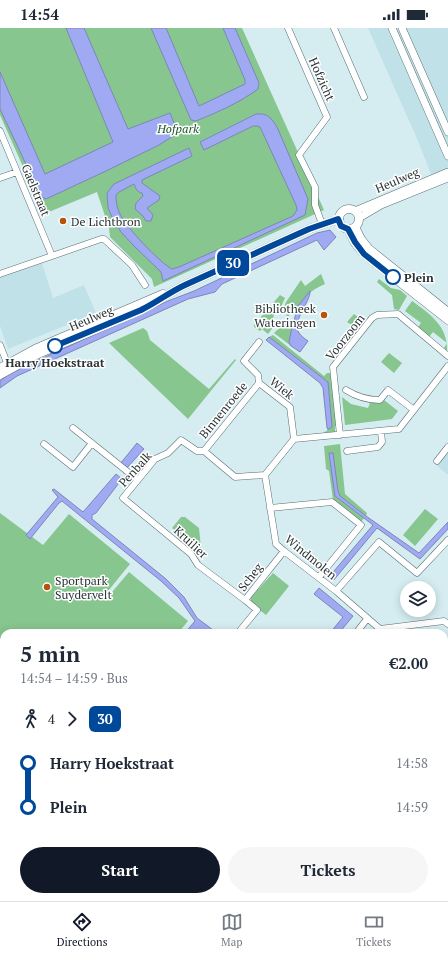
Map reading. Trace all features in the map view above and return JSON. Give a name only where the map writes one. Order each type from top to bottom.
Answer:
[{"type":"main road","points":[[351,228],[358,222],[357,214],[350,208],[340,213],[338,219],[341,226],[351,228],[369,248],[448,312]]},
{"type":"main road","name":"Heulweg","points":[[0,375],[6,367],[141,310],[155,303],[169,292],[322,224],[338,219]]},
{"type":"main road","points":[[351,228],[355,242],[364,254],[448,320]]},
{"type":"street","name":"Hofzicht","points":[[288,28],[327,117],[299,155],[314,187],[315,205],[322,224]]},
{"type":"street","points":[[334,28],[364,97]]},
{"type":"street","points":[[392,28],[447,153]]},
{"type":"street","points":[[402,28],[448,132]]},
{"type":"street","name":"Gaelstraat","points":[[0,131],[52,256]]},
{"type":"street","points":[[0,178],[17,172]]},
{"type":"street","name":"Heulweg","points":[[357,214],[448,172]]},
{"type":"street","name":"Heulweg","points":[[357,214],[448,178]]},
{"type":"street","points":[[0,274],[104,239],[132,265],[145,285]]},
{"type":"street","name":"Voorzoom","points":[[340,435],[333,367],[372,318],[378,315],[398,314],[448,356]]},
{"type":"street","name":"Wiek","points":[[259,342],[244,361],[258,374],[259,383],[290,407],[294,439]]},
{"type":"street","points":[[0,345],[6,367]]},
{"type":"street","points":[[204,451],[235,477],[265,475],[294,439],[399,429],[448,366]]},
{"type":"street","name":"Binnenroede","points":[[204,451],[259,383]]},
{"type":"street","points":[[346,390],[354,395],[369,400],[380,400],[388,390],[414,410]]},
{"type":"street","points":[[73,428],[138,480]]},
{"type":"street","points":[[347,451],[378,447],[382,442],[380,431]]},
{"type":"street","name":"Penbalk","points":[[124,498],[155,459],[168,453],[181,440],[197,451],[204,451]]},
{"type":"street","points":[[44,444],[73,467],[92,443]]},
{"type":"street","points":[[437,461],[448,447]]},
{"type":"street","name":"Windmolen","points":[[265,475],[276,544],[336,591],[367,619],[380,629],[444,622],[448,624]]},
{"type":"street","name":"Kruilier","points":[[124,498],[191,554],[198,564],[245,600]]},
{"type":"street","points":[[270,508],[332,502],[361,525],[319,577]]},
{"type":"street","points":[[336,591],[379,542],[417,573],[448,540]]},
{"type":"street","name":"Scheg","points":[[241,629],[257,610],[245,600],[284,551]]},
{"type":"street","points":[[359,629],[367,619]]},
{"type":"shaded area","points":[[368,28],[448,28],[448,182],[436,187],[418,141]]},
{"type":"shaded area","points":[[42,263],[53,298],[84,285],[96,313],[8,349],[0,326],[0,277]]},
{"type":"shaded area","points":[[448,453],[448,475],[437,466]]},
{"type":"green space","name":"Hofpark","points":[[0,28],[242,28],[324,210],[154,287],[152,279],[110,237],[109,228],[97,192],[44,214],[0,115]]},
{"type":"green space","points":[[321,274],[325,284],[310,292],[300,304],[295,315],[290,313],[289,316],[286,316],[288,312],[283,310],[286,302],[301,280],[305,286]]},
{"type":"green space","points":[[379,279],[391,288],[400,290],[407,296],[399,310],[394,309],[392,295],[377,282]]},
{"type":"green space","points":[[280,295],[285,298],[280,309],[276,308],[271,325],[274,326],[268,334],[262,329],[260,331],[254,327],[254,325]]},
{"type":"green space","points":[[412,301],[437,322],[447,343],[433,332],[429,337],[418,327],[421,323],[405,311]]},
{"type":"green space","points":[[354,314],[362,320],[356,328],[347,322]]},
{"type":"green space","points":[[287,321],[293,322],[289,342],[291,346],[274,333]]},
{"type":"green space","points":[[143,328],[147,331],[150,340],[209,389],[235,359],[236,360],[188,419],[109,343]]},
{"type":"green space","points":[[273,335],[324,376],[327,373],[330,373],[337,425],[335,426],[335,432],[324,432],[327,431],[327,428],[329,429],[328,382],[269,337]]},
{"type":"green space","points":[[447,344],[447,351],[444,348]]},
{"type":"green space","points":[[389,353],[402,363],[394,373],[381,362]]},
{"type":"green space","points":[[342,397],[351,404],[368,408],[370,403],[383,402],[384,400],[398,411],[392,419],[345,425]]},
{"type":"green space","points":[[340,444],[345,494],[367,513],[366,516],[340,496],[338,491],[335,496],[364,518],[361,522],[333,500],[329,471],[326,469],[324,446]]},
{"type":"green space","points":[[425,509],[438,519],[415,546],[403,535]]},
{"type":"green space","name":"Sportpark Suydervelt","points":[[0,513],[43,545],[69,514],[130,564],[104,596],[107,598],[129,572],[188,621],[181,629],[0,629]]},
{"type":"green space","points":[[181,517],[185,517],[199,528],[201,548],[197,554],[195,552],[198,548],[192,544],[189,548],[186,545],[189,541],[183,536],[180,540],[177,538],[180,534],[172,528]]},
{"type":"green space","points":[[273,573],[289,586],[266,615],[251,603],[251,597]]},
{"type":"water","points":[[66,28],[84,28],[128,129],[170,113],[178,133],[159,145],[46,199],[40,194],[0,109],[0,72],[45,174],[113,142]]},
{"type":"water","points":[[151,28],[166,28],[199,106],[245,84],[245,80],[223,28],[235,28],[259,83],[258,89],[220,111],[196,121],[191,120]]},
{"type":"water","points":[[256,114],[266,115],[277,127],[308,199],[305,215],[163,281],[161,272],[121,232],[108,208],[107,193],[114,184],[189,148],[192,156],[142,180],[142,183],[160,196],[159,200],[147,208],[153,215],[151,221],[146,221],[135,209],[136,203],[143,196],[134,184],[116,195],[117,205],[123,220],[151,252],[172,269],[293,216],[297,210],[296,205],[260,127],[253,126],[204,150],[200,142]]},
{"type":"water","points":[[330,230],[336,237],[324,250],[317,240],[222,284],[215,292],[188,299],[17,376],[0,388],[0,381],[16,369],[168,301],[194,291],[317,233]]},
{"type":"water","points":[[310,291],[308,300],[297,323],[299,333],[308,341],[300,352],[291,346],[289,342],[298,306]]},
{"type":"water","points":[[269,337],[328,382],[332,427],[329,429],[327,428],[323,388],[320,383],[266,340]]},
{"type":"water","points":[[137,443],[144,449],[126,469],[120,464]]},
{"type":"water","points":[[329,453],[333,453],[340,496],[419,553],[448,522],[448,529],[420,559],[377,528],[333,581],[329,577],[373,525],[335,496]]},
{"type":"water","points":[[116,474],[122,479],[96,513],[92,515],[92,519],[166,579],[184,597],[197,618],[212,629],[188,629],[195,621],[179,598],[161,581],[62,501],[30,539],[26,535],[58,497],[52,490],[54,489],[83,512]]},
{"type":"water","points":[[319,588],[353,616],[342,629],[333,629],[343,617],[314,594]]},
{"type":"bus line","name":"30","points":[[55,346],[82,336],[141,310],[155,303],[169,292],[309,229],[338,219],[341,226],[348,229],[364,254],[393,277]]},
{"type":"place","name":"De Lichtbron","points":[[63,221]]},
{"type":"place","name":"Plein","points":[[393,277]]},
{"type":"place","name":"Bibliotheek Wateringen","points":[[324,315]]},
{"type":"place","name":"Harry Hoekstraat","points":[[55,346]]},
{"type":"place","name":"Sportpark Suydervelt","points":[[47,587]]}]
